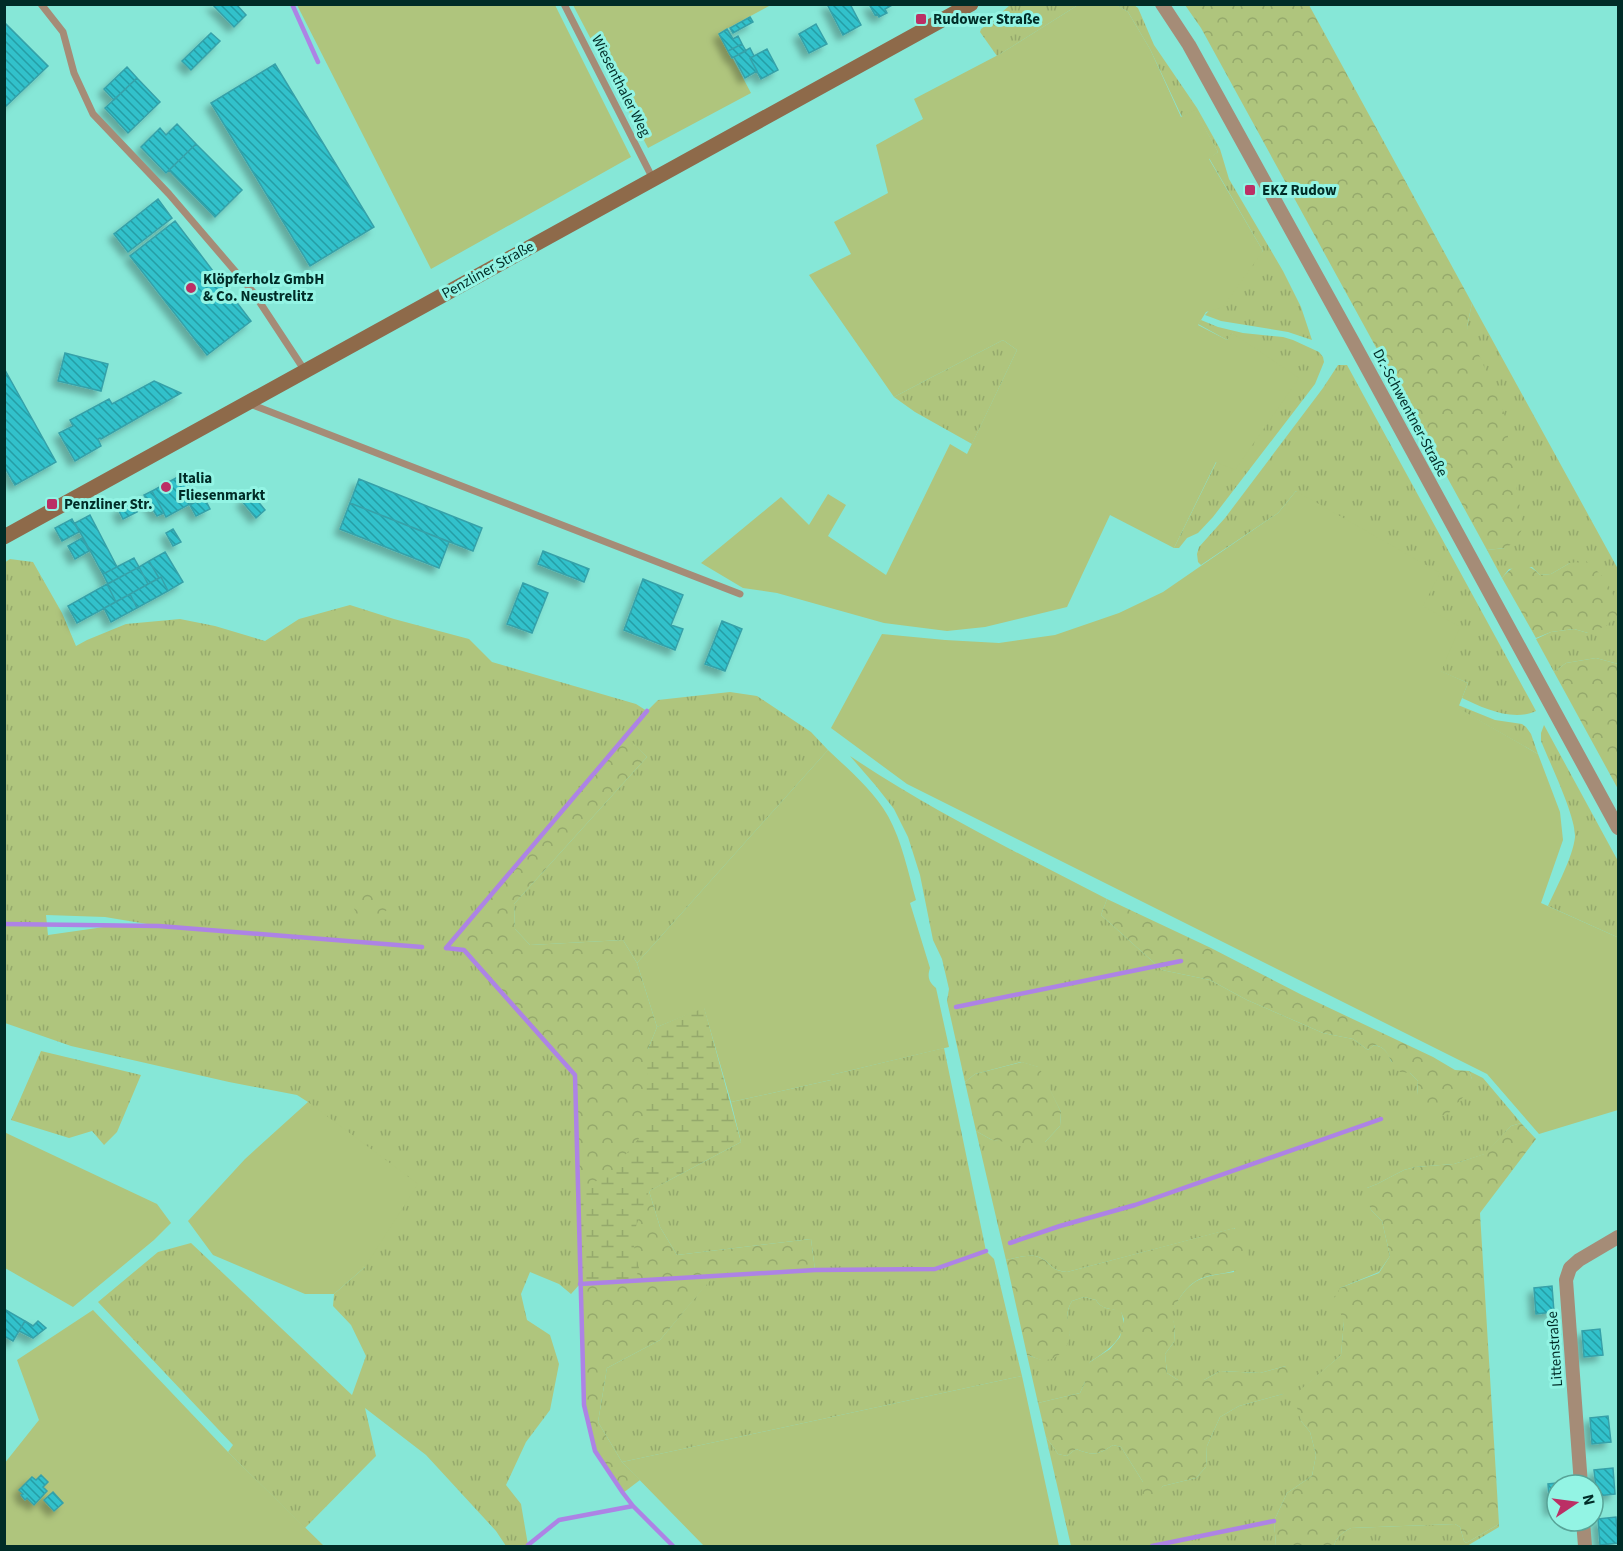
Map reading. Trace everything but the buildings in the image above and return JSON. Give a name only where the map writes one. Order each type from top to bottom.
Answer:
[{"type":"main road","name":"Penzliner Straße","points":[[4,537],[971,4]]},
{"type":"street","name":"Dr.-Schwentner-Straße","points":[[1154,4],[1165,10],[1189,45],[1618,828]]},
{"type":"street","name":"Littenstraße","points":[[1580,1473],[1566,1280],[1570,1268],[1579,1260],[1618,1237]]},
{"type":"lane","points":[[41,4],[63,32],[74,73],[93,114],[169,194],[253,292],[305,371]]},
{"type":"lane","name":"Wiesenthaler Weg","points":[[564,4],[653,179]]},
{"type":"lane","points":[[247,403],[740,594]]},
{"type":"green space","points":[[297,5],[555,5],[631,157],[431,269]]},
{"type":"green space","points":[[573,5],[771,5],[719,33],[751,93],[648,148]]},
{"type":"green space","points":[[1010,5],[1078,5],[997,56],[980,32]]},
{"type":"green space","points":[[1078,5],[1117,5],[1128,12],[1150,49],[1181,117],[1195,110],[1218,152],[1209,159],[1263,251],[1223,307],[1206,312],[1198,325],[1227,340],[1232,333],[1299,378],[1235,470],[1216,462],[1174,548],[1110,515],[1067,607],[985,627],[947,631],[884,623],[777,593],[743,588],[701,563],[781,497],[809,525],[828,494],[846,505],[828,536],[886,575],[950,444],[967,454],[1017,350],[1003,340],[894,397],[809,275],[851,254],[834,222],[888,193],[876,145],[923,119],[914,99],[1000,54]]},
{"type":"green space","points":[[1117,5],[1134,5],[1138,8],[1154,45],[1197,108],[1220,149],[1229,179],[1283,271],[1301,307],[1312,340],[1288,332],[1221,321],[1205,315],[1263,251],[1209,158],[1218,152],[1195,111],[1182,117],[1150,49],[1128,12]]},
{"type":"green space","points":[[1185,5],[1309,5],[1472,303],[1467,327],[1504,413],[1523,526],[1517,541],[1505,548],[1487,550],[1201,28]]},
{"type":"green space","points":[[1472,303],[1618,569],[1618,664],[1596,658],[1566,663],[1554,672],[1536,639],[1551,632],[1574,629],[1588,633],[1570,563],[1551,574],[1540,575],[1532,567],[1509,569],[1502,578],[1487,550],[1505,548],[1467,327]]},
{"type":"green space","points":[[1201,320],[1243,333],[1293,340],[1319,352],[1324,362],[1315,384],[1213,517],[1198,533],[1187,538],[1179,548],[1174,548],[1217,461],[1233,333],[1227,340],[1198,324]]},
{"type":"green space","points":[[1003,340],[1017,350],[972,444],[915,412],[894,397]]},
{"type":"green space","points":[[1338,365],[1347,365],[1536,711],[1518,715],[1508,714],[1462,698],[1468,683],[1440,671],[1423,606],[1296,491],[1278,513],[1201,565],[1198,562],[1199,547],[1225,518]]},
{"type":"green space","points":[[1296,491],[1440,573],[1423,606],[1460,627],[1441,671],[1468,683],[1458,708],[1538,754],[1560,812],[1563,840],[1541,903],[1618,936],[1618,1110],[1539,1134],[1487,1074],[907,784],[831,728],[882,634],[999,643],[1055,635],[1119,613],[1163,592],[1278,513]]},
{"type":"green space","points":[[10,559],[33,562],[62,613],[76,646],[126,624],[180,619],[215,626],[265,641],[299,619],[350,605],[469,639],[492,662],[636,704],[647,711],[658,700],[730,692],[757,696],[811,732],[828,750],[637,963],[623,940],[530,945],[515,929],[514,904],[647,757],[626,737],[446,948],[464,950],[575,1075],[580,1284],[571,1294],[559,1284],[530,1272],[521,1294],[527,1320],[550,1335],[559,1364],[550,1410],[526,1442],[506,1485],[521,1504],[527,1546],[506,1546],[496,1531],[426,1455],[365,1408],[376,1456],[305,1528],[228,1452],[233,1445],[98,1302],[158,1252],[191,1243],[352,1395],[366,1356],[351,1325],[333,1306],[334,1294],[365,1267],[308,1102],[297,1095],[71,1046],[5,1023],[4,563]],"holes":[[[46,915],[105,917],[153,925],[118,925],[48,935]]]},
{"type":"green space","points":[[1586,561],[1599,573],[1612,591],[1617,615],[1606,626],[1588,633],[1574,629],[1551,632],[1536,638],[1502,578],[1516,566],[1530,567],[1540,575],[1551,574],[1570,563]]},
{"type":"green space","points":[[1596,658],[1618,664],[1618,789],[1554,672],[1566,663]]},
{"type":"green space","points":[[1458,705],[1495,720],[1522,724],[1531,734],[1538,754],[1457,708]]},
{"type":"green space","points":[[1544,725],[1618,861],[1617,937],[1548,906],[1568,863],[1575,837],[1567,804],[1541,741]]},
{"type":"green space","points":[[626,736],[647,757],[514,904],[515,929],[530,945],[623,940],[637,963],[657,1027],[648,1049],[666,1182],[649,1191],[660,1227],[677,1255],[811,1239],[815,1270],[713,1277],[660,1340],[607,1368],[598,1422],[622,1462],[640,1480],[623,1493],[595,1451],[584,1405],[575,1075],[465,950],[446,948]]},
{"type":"green space","points":[[828,750],[875,798],[888,816],[897,836],[916,900],[910,903],[930,968],[929,979],[936,988],[949,1047],[831,1075],[831,1080],[731,1102],[704,1008],[657,1027],[637,963]]},
{"type":"green space","points":[[850,756],[944,814],[1107,899],[1101,915],[1162,970],[1210,980],[1247,1000],[1323,1033],[1353,1039],[1368,1050],[1374,1045],[1380,1047],[1391,1061],[1418,1081],[1417,1095],[1472,1079],[1469,1071],[1483,1078],[1521,1123],[1511,1126],[1485,1154],[1454,1164],[1404,1170],[1367,1188],[1371,1210],[1382,1221],[1390,1256],[1379,1272],[1340,1288],[1344,1321],[1341,1355],[1299,1392],[1301,1421],[1310,1432],[1316,1455],[1312,1476],[1287,1493],[1274,1521],[1276,1546],[1071,1546],[1046,1437],[1058,1454],[1067,1456],[1076,1449],[1095,1453],[1113,1445],[1121,1447],[1143,1482],[1143,1504],[1157,1504],[1157,1493],[1163,1486],[1196,1478],[1206,1467],[1207,1446],[1220,1417],[1239,1406],[1283,1394],[1286,1366],[1260,1373],[1220,1371],[1204,1380],[1178,1380],[1167,1373],[1165,1354],[1174,1342],[1175,1329],[1171,1312],[1184,1293],[1196,1282],[1203,1278],[1234,1272],[1235,1228],[1067,1272],[1054,1269],[1041,1258],[1033,1256],[1006,1260],[976,1131],[992,1140],[1045,1142],[1060,1126],[1061,1112],[1038,1067],[1021,1062],[975,1074],[965,1082],[947,1001],[949,989],[942,959],[933,940],[920,875],[908,837],[894,809]]},
{"type":"green space","points":[[372,892],[392,901],[386,911],[369,921],[357,915],[351,902],[354,897]]},
{"type":"green space","points":[[1107,899],[1433,1057],[1455,1070],[1469,1071],[1472,1087],[1448,1114],[1439,1116],[1424,1108],[1417,1095],[1418,1081],[1410,1073],[1400,1072],[1382,1048],[1374,1045],[1368,1050],[1353,1039],[1323,1033],[1247,1000],[1210,980],[1162,970],[1101,915]]},
{"type":"green space","points":[[704,1007],[741,1142],[649,1191],[632,1237],[639,1268],[635,1281],[580,1284],[578,1188],[607,1177],[645,1131],[648,1049],[657,1027]]},
{"type":"green space","points":[[944,1048],[986,1251],[994,1259],[1022,1376],[622,1462],[598,1422],[607,1368],[660,1340],[713,1276],[815,1270],[811,1239],[677,1255],[660,1227],[649,1191],[741,1142],[731,1102],[831,1080],[831,1075]]},
{"type":"green space","points":[[41,1051],[141,1075],[117,1132],[104,1145],[92,1131],[69,1138],[11,1120]]},
{"type":"green space","points":[[1022,1062],[1039,1067],[1061,1112],[1060,1126],[1045,1142],[1033,1146],[992,1140],[976,1131],[965,1082],[975,1074]]},
{"type":"green space","points":[[308,1102],[418,1184],[365,1267],[334,1294],[305,1294],[213,1255],[188,1221],[245,1159]]},
{"type":"green space","points":[[1521,1123],[1536,1139],[1480,1213],[1499,1524],[1466,1543],[1460,1527],[1455,1524],[1351,1528],[1340,1535],[1334,1546],[1276,1546],[1274,1521],[1287,1493],[1312,1476],[1316,1455],[1310,1432],[1301,1421],[1296,1404],[1299,1391],[1341,1355],[1344,1321],[1334,1299],[1340,1288],[1379,1273],[1390,1256],[1382,1221],[1371,1210],[1366,1195],[1367,1188],[1404,1170],[1454,1164],[1484,1154],[1511,1126]]},
{"type":"green space","points":[[4,1132],[157,1204],[171,1223],[154,1240],[73,1307],[5,1268]]},
{"type":"green space","points":[[1234,1228],[1246,1241],[1248,1254],[1245,1266],[1198,1280],[1183,1293],[1172,1312],[1175,1329],[1174,1342],[1165,1354],[1167,1373],[1178,1380],[1204,1380],[1220,1371],[1260,1373],[1286,1366],[1293,1373],[1292,1382],[1283,1394],[1239,1406],[1220,1417],[1207,1446],[1206,1467],[1196,1478],[1163,1486],[1158,1493],[1157,1504],[1152,1509],[1146,1510],[1142,1504],[1143,1482],[1121,1447],[1113,1445],[1095,1453],[1076,1449],[1067,1456],[1058,1454],[1046,1437],[1038,1403],[1080,1393],[1085,1382],[1083,1373],[1090,1362],[1110,1349],[1120,1337],[1124,1319],[1121,1312],[1084,1297],[1072,1301],[1068,1313],[1070,1333],[1065,1349],[1057,1356],[1047,1360],[1027,1355],[1006,1260],[1033,1256],[1041,1258],[1054,1269],[1067,1272]]},
{"type":"green space","points":[[1084,1297],[1096,1300],[1104,1307],[1121,1311],[1123,1320],[1120,1335],[1116,1342],[1090,1362],[1080,1393],[1038,1403],[1027,1355],[1042,1360],[1070,1335],[1068,1309],[1072,1301]]},
{"type":"green space","points":[[93,1310],[228,1452],[324,1546],[5,1546],[4,1464],[39,1420],[17,1360]]},
{"type":"green space","points":[[1022,1376],[1059,1546],[704,1546],[622,1462]]},
{"type":"green space","points":[[1455,1524],[1460,1527],[1466,1543],[1499,1524],[1499,1527],[1467,1546],[1334,1546],[1340,1535],[1351,1528]]},
{"type":"waterway","points":[[292,4],[318,62]]},
{"type":"waterway","points":[[446,948],[647,711]]},
{"type":"waterway","points":[[4,924],[159,926],[422,947]]},
{"type":"waterway","points":[[446,948],[464,950],[575,1075],[584,1405],[595,1451],[633,1506],[673,1546]]},
{"type":"waterway","points":[[956,1007],[1181,961]]},
{"type":"waterway","points":[[1010,1243],[1135,1205],[1381,1119]]},
{"type":"waterway","points":[[580,1284],[815,1270],[935,1269],[986,1251]]},
{"type":"waterway","points":[[528,1545],[559,1520],[633,1506]]},
{"type":"waterway","points":[[1152,1546],[1274,1521]]},
{"type":"place","name":"Rudower Straße","points":[[921,19]]},
{"type":"place","name":"EKZ Rudow","points":[[1250,190]]},
{"type":"place","name":"Klöpferholz GmbH & Co. Neustrelitz","points":[[191,288]]},
{"type":"place","name":"Italia Fliesenmarkt","points":[[166,487]]},
{"type":"place","name":"Penzliner Str.","points":[[52,504]]}]
